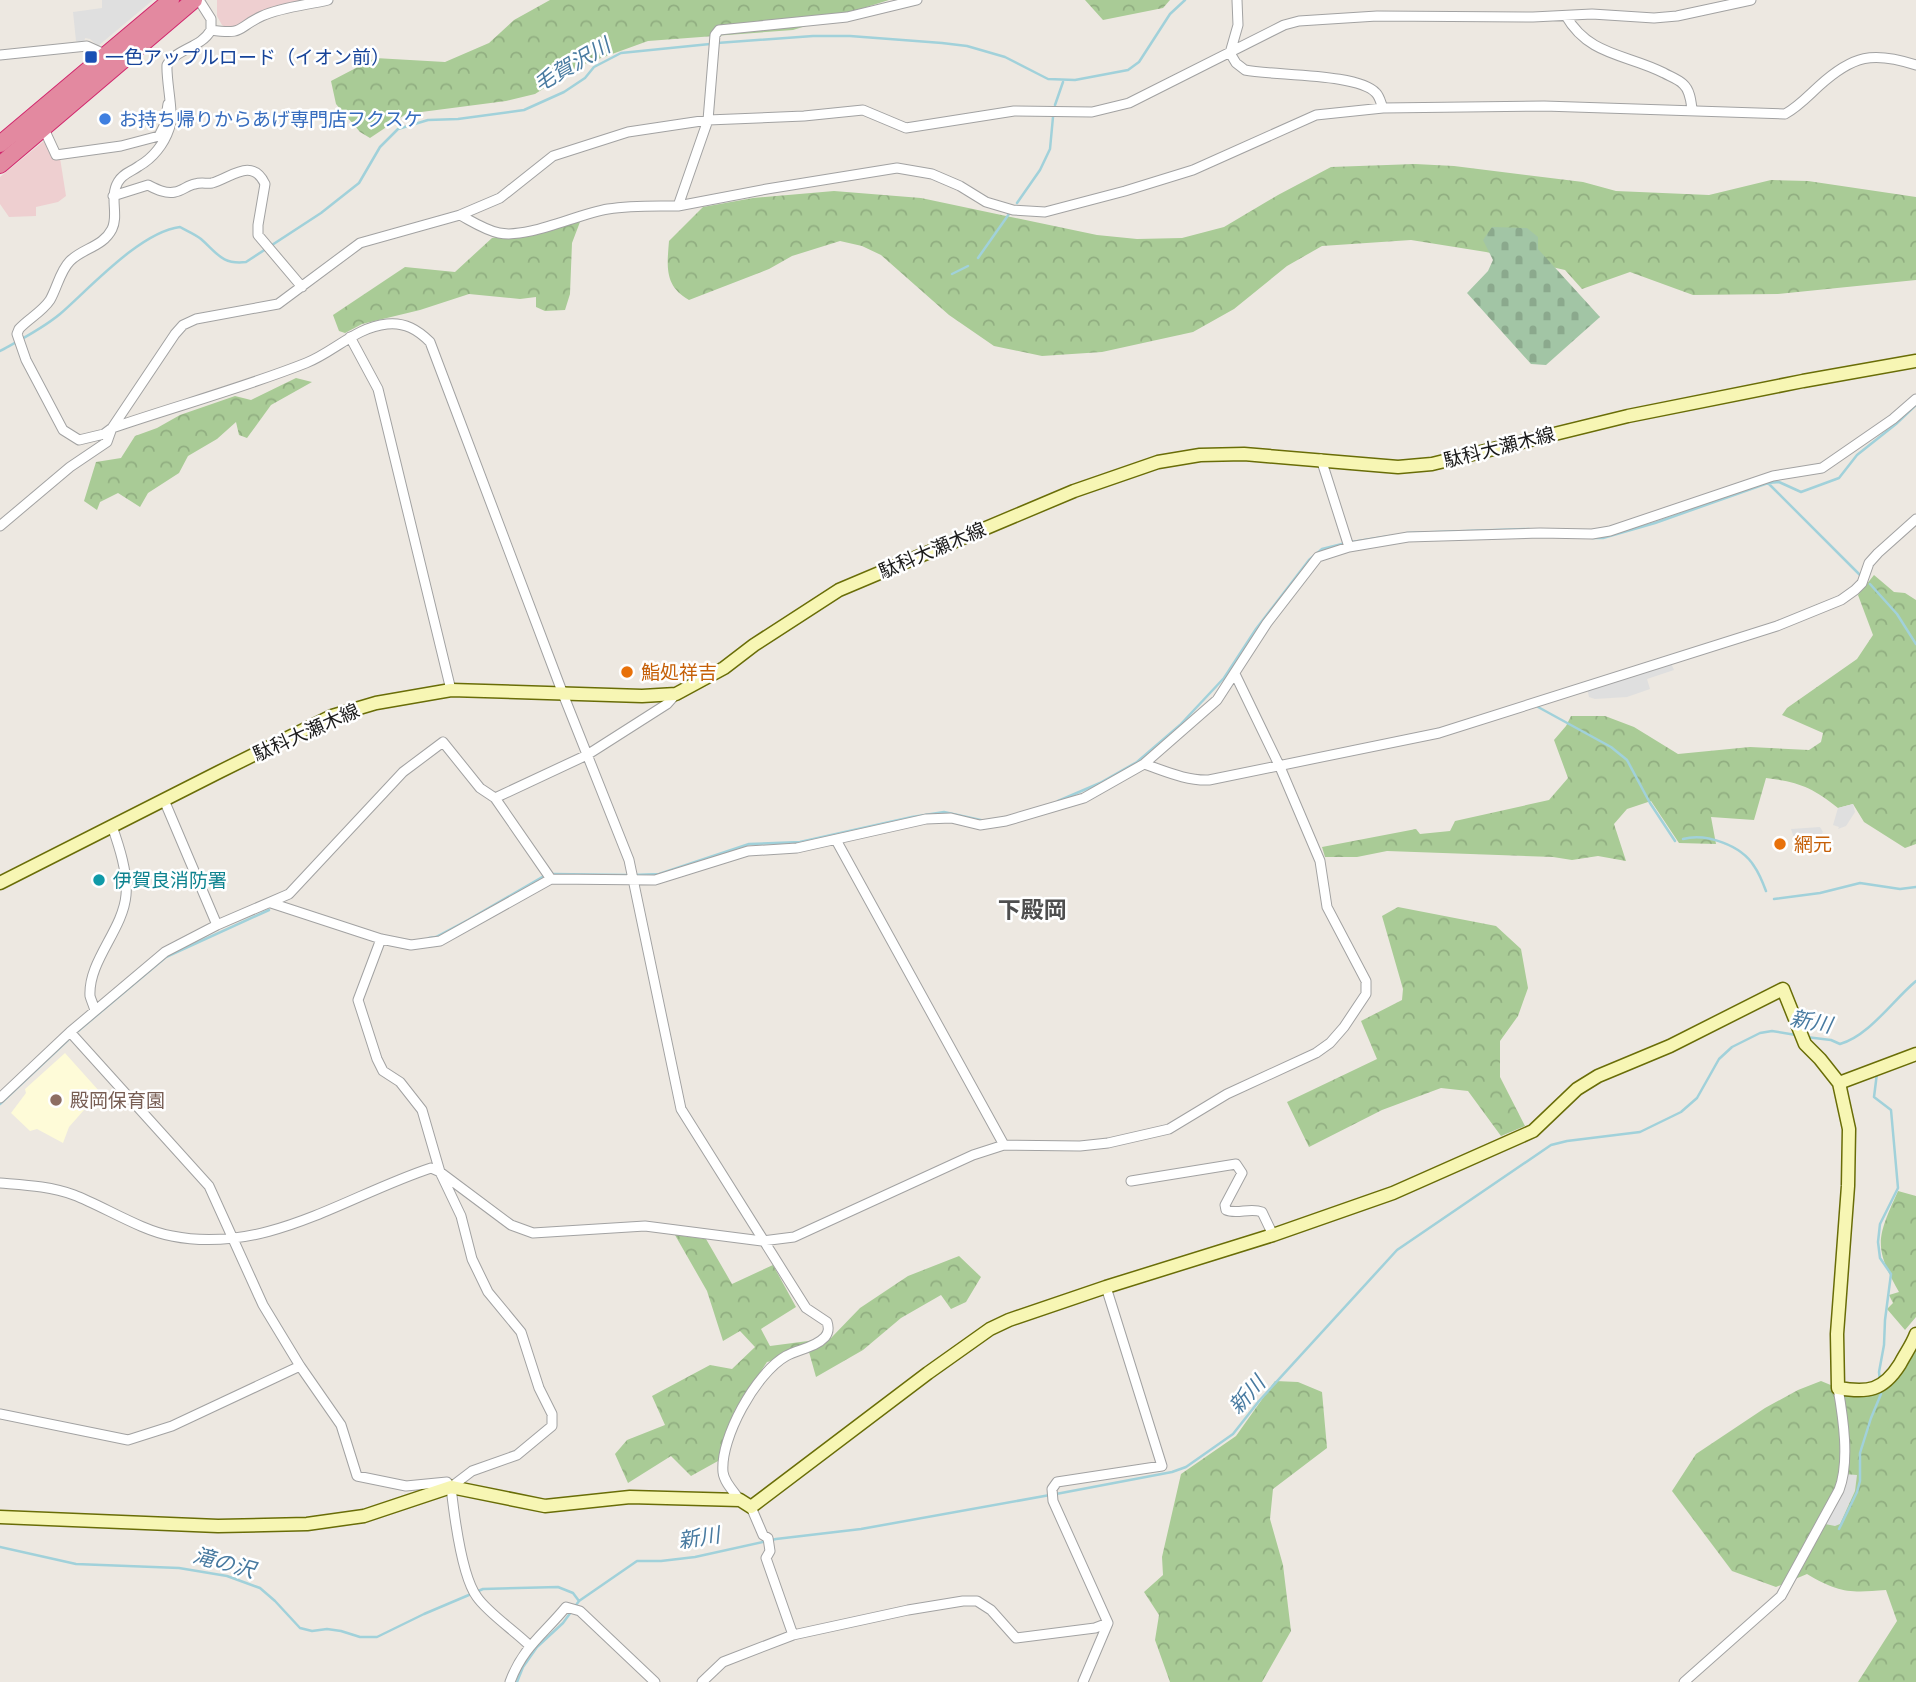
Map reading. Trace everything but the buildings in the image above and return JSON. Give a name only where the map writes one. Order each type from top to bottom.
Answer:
[{"type":"highway","points":[[0,144],[171,0]]},
{"type":"highway","points":[[0,165],[197,0]]},
{"type":"street","points":[[197,0],[211,19],[211,30],[201,43],[170,60],[167,65],[166,77],[172,116],[170,128],[157,151],[140,166],[125,173],[118,182],[113,196],[114,227],[103,241],[68,263],[49,300],[23,325],[18,334],[21,346],[67,435],[79,440],[104,434],[112,428],[309,362],[374,326],[389,323],[405,325],[420,331],[430,342],[629,860],[681,1109],[806,1308],[827,1322],[829,1328],[818,1342],[785,1357],[764,1375],[736,1421],[724,1452],[723,1474],[769,1542],[770,1551],[766,1558],[793,1635]]},
{"type":"street","points":[[211,30],[229,33],[242,30],[262,16],[328,0]]},
{"type":"street","points":[[678,206],[708,120],[715,37],[719,30],[847,17],[917,0]]},
{"type":"street","points":[[1237,0],[1238,25],[1230,54],[1245,70],[1350,82],[1378,94],[1383,108]]},
{"type":"street","points":[[0,526],[70,467],[107,442],[112,428],[174,334],[183,325],[207,316],[278,304],[360,243],[460,215],[500,198],[553,156],[576,147],[628,132],[708,120],[804,116],[863,110],[906,128],[1014,111],[1092,112],[1129,103],[1284,25],[1299,21],[1375,16],[1592,14],[1654,18],[1677,16],[1751,0]]},
{"type":"street","points":[[1566,16],[1584,40],[1683,84],[1689,93],[1692,109]]},
{"type":"street","points":[[0,55],[87,46],[107,55]]},
{"type":"street","points":[[460,215],[481,228],[520,234],[610,209],[644,205],[678,206],[897,168],[932,174],[960,186],[986,202],[1013,210],[1045,212],[1193,170],[1316,115],[1383,108],[1544,106],[1785,114],[1796,108],[1830,77],[1859,60],[1884,56],[1916,65]]},
{"type":"street","points":[[44,129],[56,155],[121,146],[159,136],[169,103]]},
{"type":"street","points":[[113,196],[148,185],[160,191],[175,192],[195,184],[213,183],[233,172],[248,171],[259,174],[265,184],[258,235],[302,287]]},
{"type":"street","points":[[350,337],[378,389],[451,690]]},
{"type":"street","name":"駄科大瀬木線","points":[[0,883],[305,729],[346,711],[424,693],[451,690],[642,696],[676,694],[724,668],[754,645],[839,590],[1074,491],[1158,462],[1200,455],[1244,454],[1398,467],[1432,464],[1628,416],[1916,361]]},
{"type":"street","points":[[271,903],[382,939],[411,945],[440,941],[549,876],[655,880],[702,868],[748,851],[797,848],[926,819],[951,818],[980,825],[1018,818],[1084,798],[1144,764],[1217,700],[1267,623],[1318,557],[1349,547],[1408,537],[1592,534],[1610,531],[1773,476],[1822,468],[1893,419],[1916,399]]},
{"type":"street","points":[[1321,459],[1349,547]]},
{"type":"street","points":[[1144,764],[1197,780],[1280,767],[1362,747],[1439,733],[1777,626],[1841,600],[1855,590],[1862,583],[1869,563],[1916,519]]},
{"type":"street","points":[[0,1183],[72,1194],[169,1236],[232,1238],[292,1226],[431,1168],[511,1225],[533,1233],[645,1226],[762,1241],[794,1237],[973,1155],[1004,1145],[1080,1146],[1108,1143],[1169,1129],[1227,1094],[1315,1053],[1330,1043],[1366,993],[1366,981],[1327,907],[1320,861],[1280,767],[1235,674]]},
{"type":"street","points":[[495,798],[587,755],[667,704],[676,694]]},
{"type":"street","points":[[0,1098],[70,1032],[165,953],[217,925],[289,894],[403,772],[443,742],[480,788],[495,798],[549,876]]},
{"type":"street","points":[[164,800],[217,925]]},
{"type":"street","points":[[95,1011],[90,996],[94,975],[116,932],[126,894],[123,869],[112,826]]},
{"type":"street","points":[[836,840],[1004,1145]]},
{"type":"street","points":[[0,1517],[218,1526],[307,1524],[364,1516],[451,1487],[472,1471],[517,1455],[552,1426],[552,1414],[539,1388],[521,1332],[488,1292],[471,1259],[461,1216],[440,1172],[422,1110],[400,1082],[383,1071],[358,1000],[382,939]]},
{"type":"street","points":[[451,1487],[545,1506],[630,1496],[745,1503],[990,1329],[1106,1287],[1273,1235],[1393,1193],[1533,1131],[1577,1089],[1598,1076],[1670,1046],[1783,989],[1805,1044],[1821,1059],[1839,1083],[1849,1129],[1848,1186],[1837,1334],[1844,1472],[1839,1490],[1781,1595],[1684,1682]]},
{"type":"street","points":[[70,1032],[209,1186],[263,1305],[300,1366],[341,1425],[357,1476],[406,1486],[447,1482],[451,1487],[458,1536],[471,1586],[477,1597],[529,1645]]},
{"type":"street","points":[[1839,1083],[1916,1054]]},
{"type":"street","points":[[1130,1181],[1236,1164],[1242,1173],[1225,1205],[1226,1210],[1230,1212],[1255,1209],[1262,1212],[1273,1235]]},
{"type":"street","points":[[1083,1682],[1108,1623],[1054,1501],[1052,1489],[1057,1482],[1162,1466],[1106,1287]]},
{"type":"street","points":[[1838,1388],[1857,1391],[1877,1388],[1889,1381],[1916,1334]]},
{"type":"street","points":[[0,1414],[128,1440],[172,1426],[300,1366]]},
{"type":"street","points":[[702,1682],[723,1662],[793,1635],[963,1601],[977,1601],[991,1609],[1016,1638],[1095,1628],[1108,1623]]},
{"type":"street","points":[[510,1682],[516,1664],[529,1645],[566,1607],[578,1610],[656,1682]]},
{"type":"shaded area","points":[[102,0],[153,0],[98,46],[90,39],[85,38],[84,44],[76,41],[73,12],[102,8]]},
{"type":"shaded area","points":[[217,0],[311,0],[261,11],[241,26],[227,28],[217,16]]},
{"type":"shaded area","points":[[45,140],[53,159],[60,158],[66,196],[58,202],[36,207],[36,216],[9,217],[0,204],[0,177]]},
{"type":"shaded area","points":[[1670,661],[1674,670],[1647,679],[1650,689],[1627,697],[1589,697],[1587,688]]},
{"type":"shaded area","points":[[1853,804],[1855,812],[1846,826],[1838,829],[1839,827],[1833,825],[1838,808]]},
{"type":"shaded area","points":[[1820,827],[1823,832],[1811,847],[1798,850],[1791,829]]},
{"type":"shaded area","name":"殿岡保育園","points":[[65,1053],[100,1092],[69,1127],[63,1143],[37,1129],[30,1131],[11,1113],[26,1093],[25,1089]]},
{"type":"shaded area","points":[[1844,1474],[1857,1475],[1855,1491],[1840,1524],[1835,1526],[1820,1523]]},
{"type":"green space","points":[[550,0],[889,0],[793,30],[648,41],[579,66],[535,94],[506,101],[406,114],[370,138],[360,132],[336,104],[331,81],[375,58],[445,62],[489,43],[514,20]]},
{"type":"green space","points":[[1085,0],[1170,0],[1163,8],[1103,20]]},
{"type":"green space","points":[[1415,164],[1454,166],[1583,182],[1616,191],[1709,195],[1771,180],[1808,181],[1916,197],[1916,280],[1778,294],[1693,295],[1630,272],[1582,289],[1565,270],[1486,252],[1411,240],[1322,246],[1287,266],[1234,309],[1193,332],[1102,352],[1042,356],[994,346],[949,315],[881,255],[862,246],[840,241],[792,256],[769,269],[689,300],[675,288],[669,275],[669,241],[703,207],[753,198],[834,191],[921,198],[1097,235],[1137,239],[1182,238],[1224,227],[1331,167]]},
{"type":"green space","points":[[583,214],[572,243],[570,294],[565,310],[545,311],[536,307],[536,297],[520,299],[469,294],[420,310],[362,324],[345,333],[339,331],[333,315],[405,267],[455,272],[492,238],[520,234]]},
{"type":"green space","points":[[1492,227],[1527,228],[1538,237],[1538,249],[1600,317],[1546,365],[1531,364],[1467,293],[1488,271],[1493,260],[1483,240]]},
{"type":"green space","points":[[296,378],[312,382],[271,405],[247,438],[239,435],[236,422],[217,439],[188,456],[179,473],[148,493],[140,507],[118,493],[100,502],[97,510],[84,501],[96,462],[121,458],[135,436],[180,415],[235,396],[251,400]]},
{"type":"green space","points":[[1874,575],[1894,592],[1905,593],[1916,600],[1916,844],[1905,848],[1864,822],[1853,804],[1838,808],[1805,787],[1766,778],[1754,820],[1711,817],[1716,844],[1679,843],[1651,801],[1627,809],[1614,824],[1626,861],[1598,856],[1572,860],[1387,851],[1357,857],[1325,857],[1322,847],[1416,829],[1420,834],[1450,831],[1455,821],[1549,800],[1568,778],[1554,740],[1571,716],[1605,716],[1634,727],[1678,754],[1750,747],[1809,750],[1821,742],[1823,733],[1782,715],[1787,708],[1857,659],[1873,635],[1858,595]]},
{"type":"green space","points":[[1398,907],[1496,926],[1521,949],[1528,988],[1518,1016],[1500,1041],[1500,1077],[1525,1126],[1501,1136],[1468,1091],[1441,1088],[1382,1110],[1309,1147],[1287,1102],[1377,1059],[1361,1021],[1402,1000],[1403,989],[1382,916]]},
{"type":"green space","points":[[1898,1191],[1916,1196],[1916,1317],[1905,1330],[1887,1309],[1893,1303],[1889,1295],[1899,1292],[1885,1263],[1881,1242],[1882,1231]]},
{"type":"green space","points":[[675,1235],[706,1239],[732,1284],[773,1265],[796,1307],[761,1329],[770,1346],[831,1338],[860,1308],[908,1276],[959,1256],[981,1277],[966,1302],[951,1309],[941,1295],[901,1318],[863,1350],[816,1377],[809,1352],[767,1362],[735,1410],[718,1461],[691,1476],[671,1456],[628,1483],[615,1454],[627,1440],[665,1425],[652,1396],[710,1365],[732,1369],[755,1347],[740,1331],[723,1341],[707,1291]]},
{"type":"green space","points":[[1916,1334],[1916,1682],[1858,1682],[1897,1621],[1886,1590],[1845,1590],[1807,1574],[1776,1587],[1732,1571],[1672,1491],[1696,1454],[1765,1408],[1798,1390],[1821,1381],[1838,1388],[1877,1388]]},
{"type":"green space","points":[[1275,1381],[1298,1382],[1322,1392],[1327,1448],[1273,1489],[1270,1519],[1283,1565],[1291,1631],[1262,1682],[1170,1682],[1155,1640],[1159,1615],[1144,1592],[1163,1575],[1162,1557],[1181,1474],[1236,1436]]},
{"type":"waterway","name":"毛賀沢川","points":[[717,43],[813,36],[942,43],[967,46],[1005,57],[1048,79],[1075,80],[1128,70],[1139,62],[1170,14],[1185,0]]},
{"type":"waterway","name":"毛賀沢川","points":[[0,351],[60,314],[132,250],[165,231],[180,227],[199,237],[225,260],[246,262],[321,213],[359,183],[380,147],[398,129],[428,120],[458,119],[524,110],[564,92],[585,78],[594,67],[621,53],[710,44]]},
{"type":"waterway","points":[[1055,105],[1063,82]]},
{"type":"waterway","points":[[1017,203],[1040,170],[1050,149],[1053,117]]},
{"type":"waterway","points":[[978,258],[1009,214]]},
{"type":"waterway","points":[[952,274],[968,266]]},
{"type":"waterway","points":[[1592,538],[1603,538],[1655,523],[1768,483],[1779,482],[1801,492],[1839,478],[1857,455],[1916,405]]},
{"type":"waterway","points":[[1768,483],[1860,575]]},
{"type":"waterway","points":[[1407,533],[1529,529]]},
{"type":"waterway","points":[[1352,542],[1390,536]]},
{"type":"waterway","points":[[1058,801],[1100,783],[1137,762],[1180,725],[1224,678],[1256,629],[1309,560],[1322,549],[1346,543]]},
{"type":"waterway","points":[[1870,584],[1897,614],[1916,644]]},
{"type":"waterway","points":[[1538,707],[1611,747],[1627,760],[1650,803],[1675,841]]},
{"type":"waterway","points":[[633,875],[659,874],[749,844],[800,842],[944,812],[985,821]]},
{"type":"waterway","points":[[1683,839],[1712,839],[1741,852],[1756,869],[1766,891]]},
{"type":"waterway","points":[[429,938],[468,920],[544,876],[626,875]]},
{"type":"waterway","points":[[1774,899],[1820,893],[1860,883],[1900,889],[1916,887]]},
{"type":"waterway","points":[[78,1031],[166,957],[269,910]]},
{"type":"waterway","name":"新川","points":[[1806,1037],[1831,1040],[1840,1044],[1851,1040],[1871,1026],[1916,981]]},
{"type":"waterway","name":"新川","points":[[1056,1494],[1186,1467],[1233,1434],[1259,1401],[1397,1250],[1551,1145],[1640,1132],[1681,1112],[1697,1098],[1719,1059],[1732,1047],[1760,1033],[1772,1031],[1796,1035]]},
{"type":"waterway","points":[[0,1104],[68,1040]]},
{"type":"waterway","points":[[1877,1073],[1874,1097],[1891,1110],[1898,1188],[1880,1224],[1878,1242],[1880,1258],[1891,1274],[1880,1381]]},
{"type":"waterway","points":[[1839,1529],[1857,1492],[1860,1481],[1860,1453],[1881,1394]]},
{"type":"waterway","name":"新川","points":[[517,1682],[523,1667],[537,1647],[563,1623],[579,1601],[637,1561],[695,1557],[776,1539],[861,1529],[1050,1495]]},
{"type":"waterway","name":"滝の沢","points":[[0,1547],[76,1564],[179,1568],[227,1576],[260,1588],[300,1628],[312,1631],[341,1631],[360,1637],[377,1637],[483,1589],[558,1587],[573,1593],[579,1601]]},
{"type":"place","name":"一色アップルロード（イオン前）","points":[[91,57]]},
{"type":"place","name":"お持ち帰りからあげ専門店フクスケ","points":[[105,119]]},
{"type":"place","name":"鮨処祥吉","points":[[627,672]]},
{"type":"place","name":"網元","points":[[1780,844]]},
{"type":"place","name":"伊賀良消防署","points":[[99,880]]},
{"type":"place","name":"殿岡保育園","points":[[56,1100]]},
{"type":"district","name":"下殿岡","points":[[1032,910]]}]
